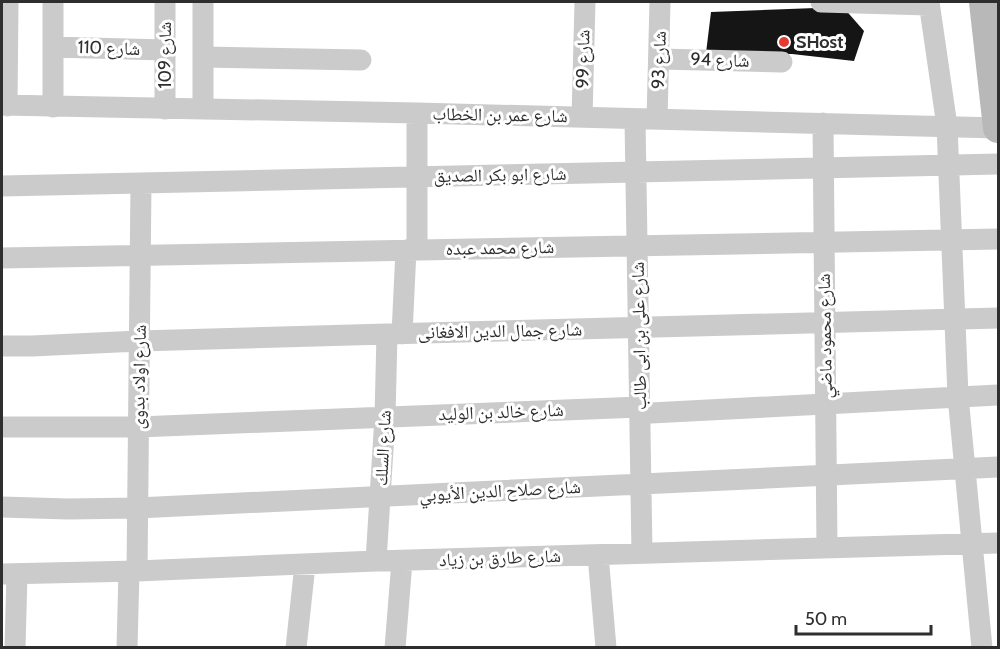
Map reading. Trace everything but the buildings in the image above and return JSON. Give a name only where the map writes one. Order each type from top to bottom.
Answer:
[{"type":"main road","points":[[984,2],[999,128]]},
{"type":"street","points":[[4,106],[4,50],[8,2]]},
{"type":"street","points":[[53,2],[53,107]]},
{"type":"street","name":"شارع 109","points":[[165,2],[165,109]]},
{"type":"street","points":[[203,2],[203,109]]},
{"type":"street","name":"شارع 99","points":[[582,117],[585,2]]},
{"type":"street","name":"شارع 93","points":[[657,119],[660,2]]},
{"type":"street","points":[[821,2],[929,3],[947,126],[958,396],[981,648]]},
{"type":"street","name":"شارع 110","points":[[53,47],[165,50]]},
{"type":"street","points":[[203,57],[362,60]]},
{"type":"street","name":"شارع 94","points":[[659,58],[782,62]]},
{"type":"street","name":"شارع عمر بن الخطاب","points":[[4,106],[417,113],[999,128]]},
{"type":"street","name":"شارع السلك","points":[[376,561],[385,417],[394,334],[411,250],[417,176],[417,113]]},
{"type":"street","name":"شارع على بن ابى طالب","points":[[635,119],[642,553]]},
{"type":"street","name":"شارع محمود ماضي","points":[[823,123],[826,549]]},
{"type":"street","name":"شارع ابو بكر الصديق","points":[[2,186],[999,164]]},
{"type":"street","name":"شارع اولاد بدوى","points":[[127,648],[137,508],[141,183]]},
{"type":"street","name":"شارع محمد عبده","points":[[2,258],[999,240]]},
{"type":"street","name":"شارع جمال الدين الافغانى","points":[[2,345],[32,346],[999,318]]},
{"type":"street","name":"شارع خالد بن الوليد","points":[[2,427],[138,427],[640,407],[651,413],[999,395]]},
{"type":"street","name":"شارع صلاح الدين الأيوبي","points":[[2,507],[137,508],[999,467]]},
{"type":"street","name":"شارع طارق بن زياد","points":[[9,574],[999,543]]},
{"type":"street","points":[[598,555],[606,648]]},
{"type":"street","points":[[394,648],[402,561]]},
{"type":"street","points":[[297,648],[305,565]]},
{"type":"street","points":[[9,574],[15,648]]},
{"type":"place","name":"SHost","points":[[784,42]]}]
